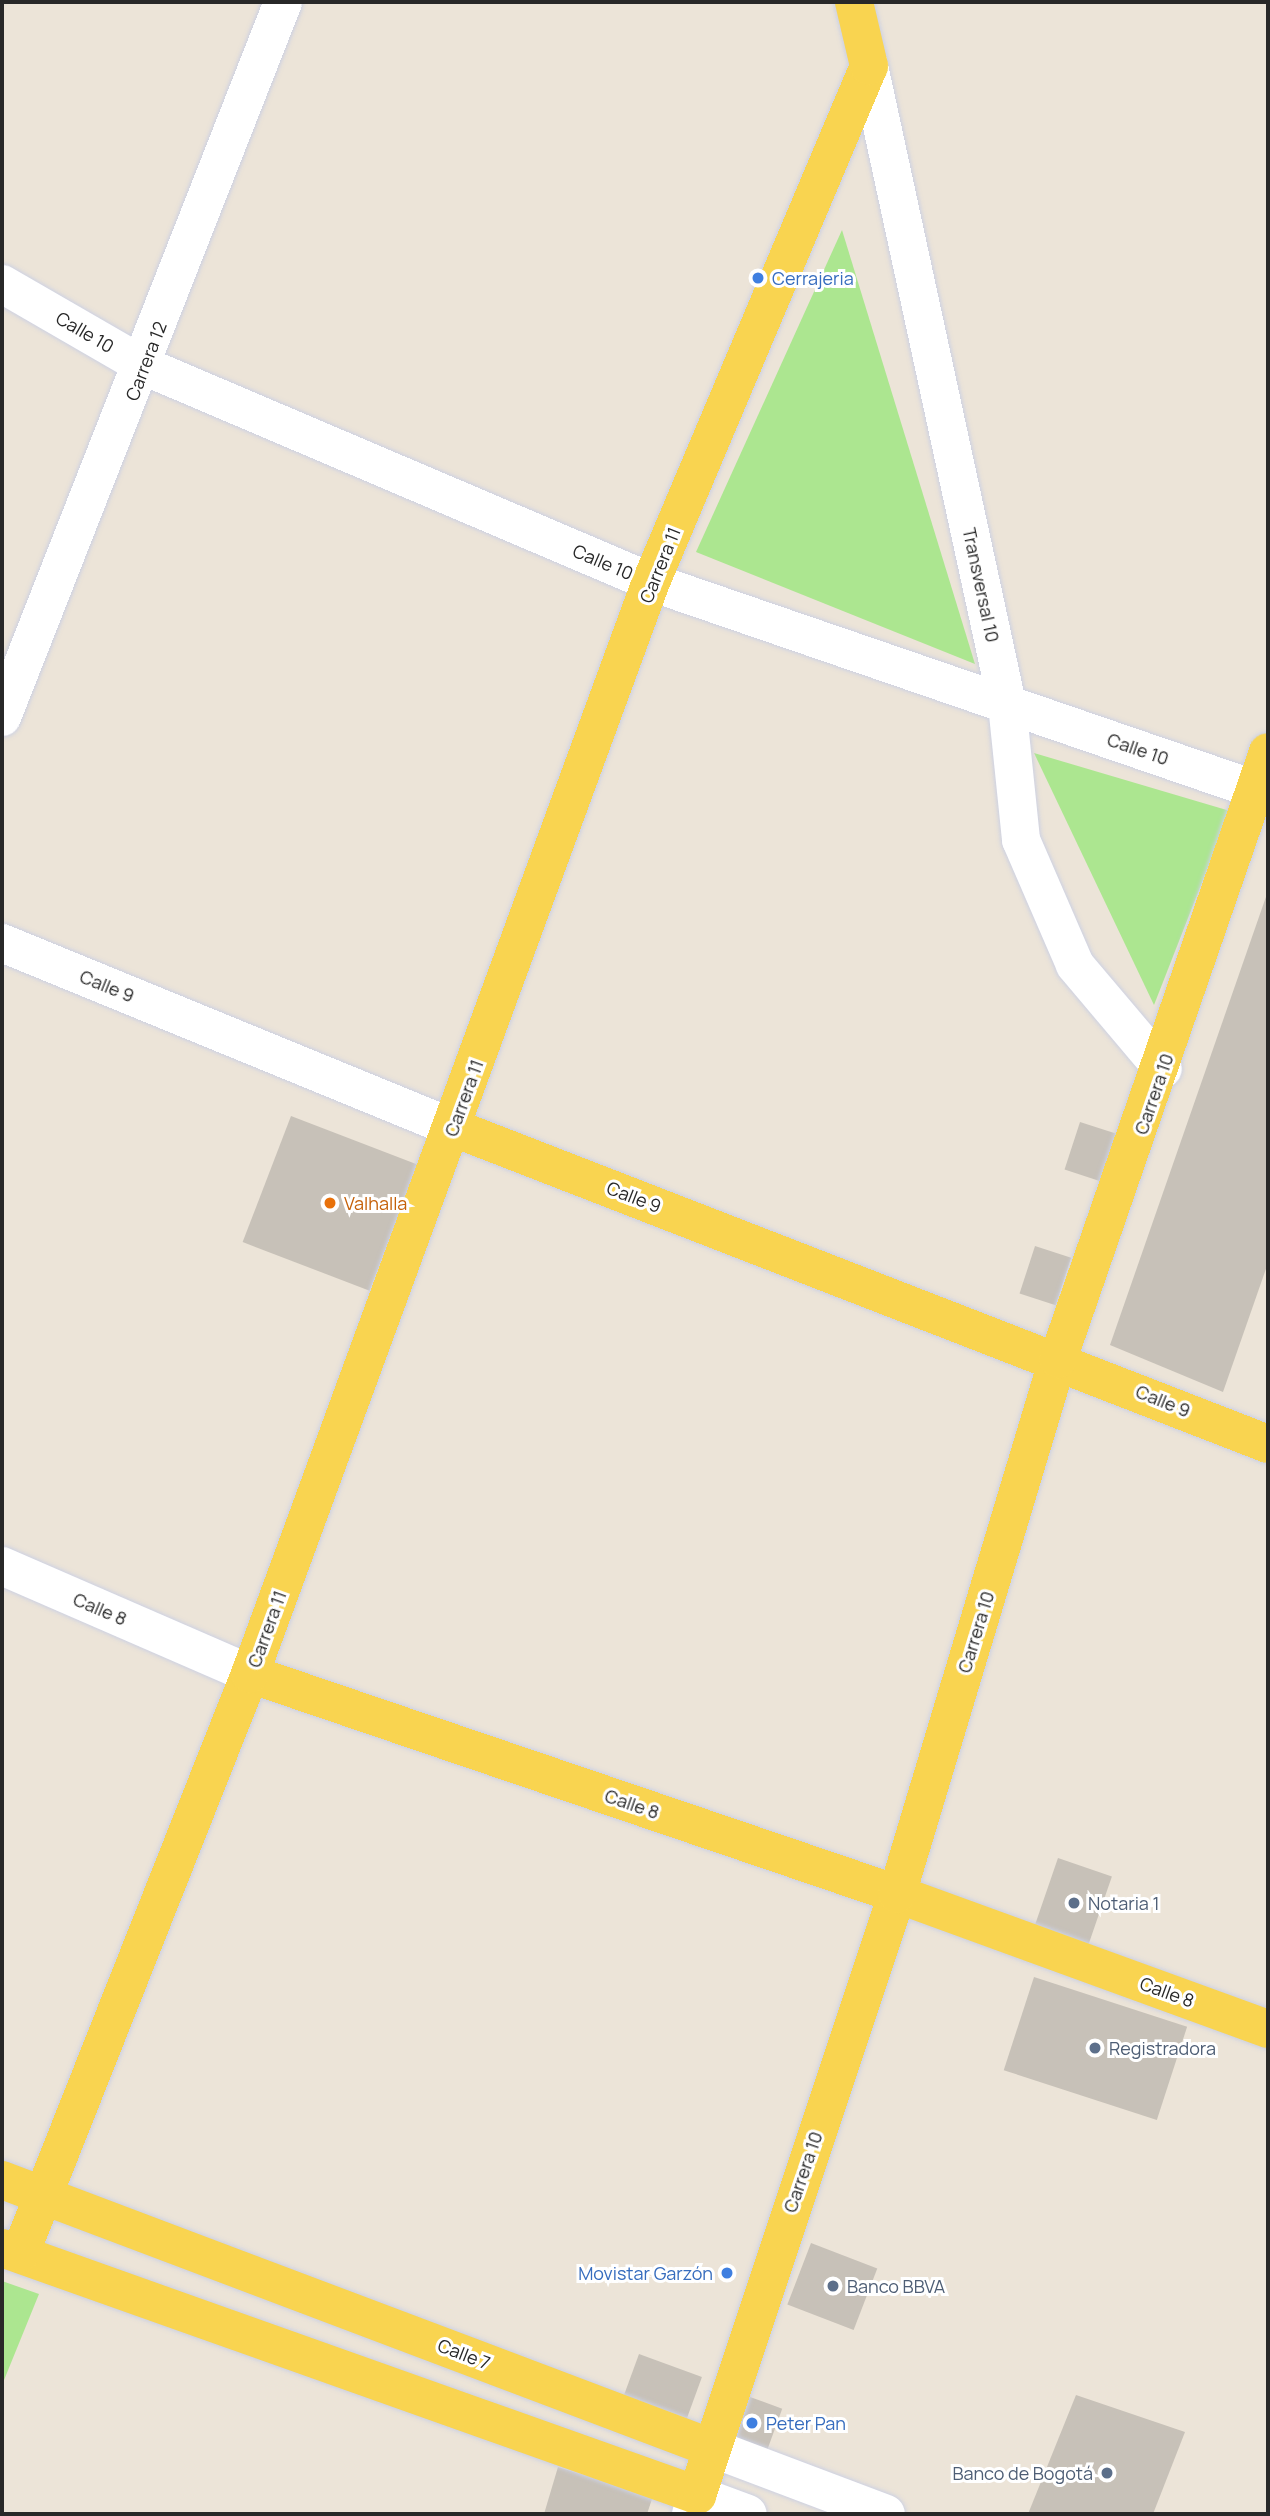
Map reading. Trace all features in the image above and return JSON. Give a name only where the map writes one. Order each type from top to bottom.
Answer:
[{"type":"main road","points":[[854,2],[869,66]]},
{"type":"main road","name":"Carrera 11","points":[[11,2251],[41,2193],[250,1674],[454,1128],[652,583],[869,66]]},
{"type":"main road","name":"Carrera 10","points":[[694,2505],[709,2447],[897,1894],[1058,1360],[1262,792],[1268,752]]},
{"type":"main road","name":"Calle 9","points":[[454,1128],[1058,1360],[1268,1444]]},
{"type":"main road","name":"Calle 8","points":[[250,1674],[897,1894],[1268,2029]]},
{"type":"main road","name":"Calle 7","points":[[2,2180],[709,2447]]},
{"type":"main road","points":[[11,2251],[694,2505]]},
{"type":"street","name":"Carrera 12","points":[[6,694],[144,366],[283,2]]},
{"type":"street","name":"Transversal 10","points":[[869,66],[1007,704],[1021,840],[1075,965],[1163,1069]]},
{"type":"street","name":"Calle 10","points":[[2,284],[144,366],[652,583],[1262,792]]},
{"type":"street","name":"Calle 9","points":[[2,943],[454,1128]]},
{"type":"street","name":"Calle 8","points":[[2,1566],[250,1674]]},
{"type":"street","name":"Calle 7","points":[[709,2447],[886,2514]]},
{"type":"street","points":[[694,2505],[748,2514]]},
{"type":"green space","points":[[842,230],[975,664],[696,552]]},
{"type":"green space","points":[[1034,753],[1230,811],[1154,1005]]},
{"type":"green space","points":[[2,2281],[39,2294],[2,2385]]},
{"type":"building","points":[[1268,891],[1268,1263],[1223,1392],[1110,1345]]},
{"type":"building","points":[[291,1116],[418,1165],[370,1291],[243,1242]]},
{"type":"building","points":[[1080,1122],[1118,1134],[1103,1182],[1065,1170]]},
{"type":"building","points":[[1035,1246],[1071,1258],[1056,1305],[1020,1294]]},
{"type":"building","name":"Notaria 1","points":[[1058,1858],[1112,1877],[1088,1947],[1034,1928]]},
{"type":"building","name":"Registradora","points":[[1034,1977],[1187,2027],[1157,2120],[1004,2070]]},
{"type":"building","name":"Banco BBVA","points":[[811,2243],[877,2268],[854,2330],[787,2305]]},
{"type":"building","points":[[639,2354],[702,2377],[687,2418],[624,2395]]},
{"type":"building","name":"Peter Pan","points":[[739,2393],[782,2409],[766,2452],[723,2436]]},
{"type":"building","name":"Banco de Bogotá","points":[[1076,2395],[1185,2432],[1153,2514],[1028,2514]]},
{"type":"building","points":[[558,2467],[653,2496],[647,2514],[544,2514]]},
{"type":"place","name":"Cerrajeria","points":[[758,278]]},
{"type":"place","name":"Valhalla","points":[[330,1203]]},
{"type":"place","name":"Notaria 1","points":[[1074,1903]]},
{"type":"place","name":"Registradora","points":[[1095,2048]]},
{"type":"place","name":"Movistar Garzón","points":[[727,2273]]},
{"type":"place","name":"Banco BBVA","points":[[833,2286]]},
{"type":"place","name":"Peter Pan","points":[[752,2423]]},
{"type":"place","name":"Banco de Bogotá","points":[[1107,2473]]}]
